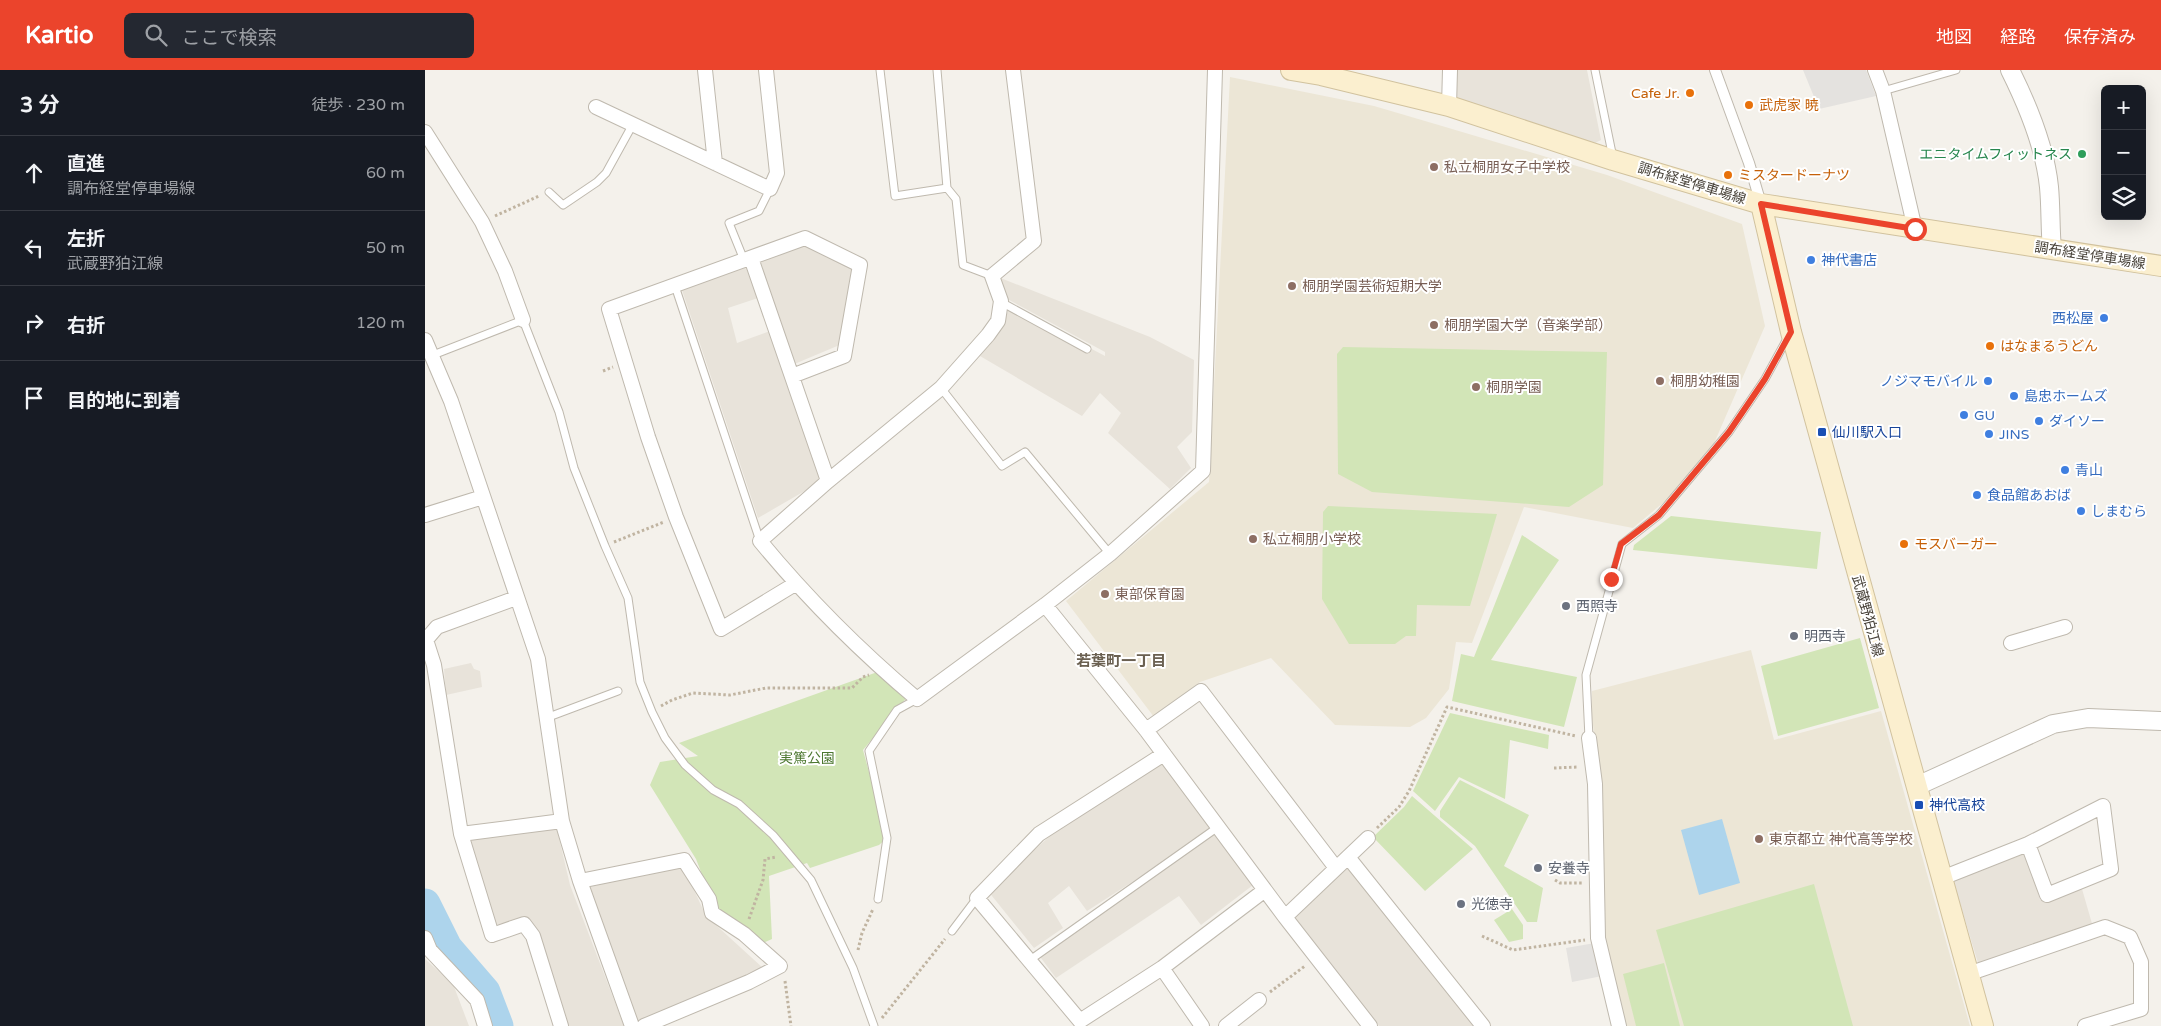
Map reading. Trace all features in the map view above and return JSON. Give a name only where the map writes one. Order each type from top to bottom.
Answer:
[{"type":"main road","name":"調布経堂停車場線","points":[[1291,70],[1321,73],[1449,106],[1613,160],[1761,204],[2161,266]]},
{"type":"main road","name":"武蔵野狛江線","points":[[1761,204],[1791,332],[1983,1026]]},
{"type":"street","points":[[705,70],[715,163]]},
{"type":"street","points":[[596,107],[770,189],[777,174],[766,70]]},
{"type":"street","points":[[1013,70],[1034,241],[992,276],[1001,301],[998,321],[941,388],[828,481],[760,541],[795,584],[883,670],[917,699],[1045,605],[1110,554],[1203,471],[1215,70]]},
{"type":"street","points":[[1449,106],[1450,70]]},
{"type":"street","points":[[1715,70],[1749,163],[1761,204]]},
{"type":"street","points":[[1875,70],[1883,91],[1915,229]]},
{"type":"street","points":[[2010,70],[2022,94],[2038,137],[2049,186],[2052,249]]},
{"type":"street","points":[[425,132],[482,222],[505,271],[523,320]]},
{"type":"street","points":[[792,376],[844,356],[860,265],[805,238],[609,308],[648,437],[676,517],[721,629],[795,584]]},
{"type":"street","points":[[747,259],[792,376],[828,481]]},
{"type":"street","points":[[425,340],[451,401],[538,659],[562,820],[580,881],[632,1026]]},
{"type":"street","points":[[425,515],[483,497]]},
{"type":"street","points":[[517,598],[437,626],[426,641],[434,665],[461,834],[492,935],[524,924],[533,936],[561,1026]]},
{"type":"street","points":[[1045,605],[1146,730],[1285,917],[1370,1026]]},
{"type":"street","points":[[2011,643],[2065,627]]},
{"type":"street","points":[[1146,730],[1201,692],[1336,868]]},
{"type":"street","points":[[1917,786],[2053,724],[2088,718],[2161,722]]},
{"type":"street","points":[[1589,738],[1593,767],[1598,938],[1616,1025]]},
{"type":"street","points":[[1164,754],[1039,834],[977,898],[1080,1021],[1162,968],[1265,890]]},
{"type":"street","points":[[1942,878],[2028,844],[2103,806],[2111,869],[2047,895],[2028,844]]},
{"type":"street","points":[[461,834],[562,820]]},
{"type":"street","points":[[1285,917],[1368,838]]},
{"type":"street","points":[[1348,857],[1483,1026]]},
{"type":"street","points":[[580,881],[684,860],[709,899],[712,913],[744,934],[780,966],[652,1025]]},
{"type":"street","points":[[1968,974],[2105,927],[2130,937],[2141,962],[2141,1009],[2085,1026]]},
{"type":"street","points":[[427,947],[477,1000],[484,1026]]},
{"type":"street","points":[[1162,968],[1203,1026]]},
{"type":"street","points":[[1227,1026],[1259,1000]]},
{"type":"lane","points":[[880,70],[895,196],[947,188]]},
{"type":"lane","points":[[937,70],[947,188],[955,199],[963,265],[992,276]]},
{"type":"lane","points":[[1595,70],[1613,160]]},
{"type":"lane","points":[[1883,91],[1956,70]]},
{"type":"lane","points":[[549,192],[563,205],[597,182],[606,173],[633,124]]},
{"type":"lane","points":[[747,259],[729,223],[759,211],[770,189]]},
{"type":"lane","points":[[675,286],[760,541]]},
{"type":"lane","points":[[1001,301],[1087,349]]},
{"type":"lane","points":[[433,355],[523,320],[559,412],[574,468],[628,598],[640,682],[652,712],[665,738],[685,765],[713,790],[739,804],[773,834],[811,880],[853,968],[874,1026]]},
{"type":"lane","points":[[1589,738],[1585,675],[1621,544],[1659,515],[1729,432],[1765,379],[1791,332]]},
{"type":"lane","points":[[941,388],[1002,466],[1025,452],[1110,554]]},
{"type":"lane","points":[[546,718],[618,691]]},
{"type":"lane","points":[[878,899],[887,838],[869,751],[897,710],[917,699]]},
{"type":"lane","points":[[1030,960],[1218,827]]},
{"type":"lane","points":[[952,930],[977,898]]},
{"type":"path","points":[[482,222],[549,192]]},
{"type":"path","points":[[605,546],[676,517]]},
{"type":"path","points":[[652,712],[672,700],[693,693],[730,695],[766,688],[852,688],[863,677],[883,670]]},
{"type":"path","points":[[1368,838],[1399,807],[1409,791],[1447,707],[1589,738]]},
{"type":"path","points":[[1554,768],[1593,767]]},
{"type":"path","points":[[744,934],[763,880],[765,859],[790,854]]},
{"type":"path","points":[[1555,880],[1560,883],[1597,883]]},
{"type":"path","points":[[853,968],[862,932],[878,899]]},
{"type":"path","points":[[882,1019],[952,930]]},
{"type":"path","points":[[1482,936],[1513,950],[1598,938]]},
{"type":"path","points":[[1259,1000],[1317,957]]},
{"type":"path","points":[[780,966],[786,987],[791,1026]]},
{"type":"shaded area","points":[[1455,70],[1587,70],[1601,140],[1595,143],[1460,102],[1455,93]]},
{"type":"shaded area","points":[[1803,70],[1866,70],[1876,96],[1819,109]]},
{"type":"shaded area","name":"桐朋学園","points":[[1230,77],[1374,106],[1607,175],[1742,224],[1765,326],[1712,448],[1670,497],[1633,528],[1524,507],[1472,643],[1456,642],[1449,689],[1426,718],[1410,727],[1335,725],[1271,658],[1200,682],[1154,717],[1066,601],[1209,482]]},
{"type":"shaded area","points":[[803,243],[854,267],[842,344],[792,365],[760,262]]},
{"type":"shaded area","points":[[749,263],[761,297],[728,308],[737,343],[770,331],[822,481],[758,518],[682,290]]},
{"type":"shaded area","points":[[998,277],[1150,337],[1194,360],[1192,432],[1177,447],[1191,468],[1170,489],[1108,433],[1121,413],[1100,393],[1082,416],[980,356],[995,335],[1011,306],[1105,356],[1105,352],[998,294]]},
{"type":"shaded area","name":"東京都立 神代高等学校","points":[[1751,650],[1774,740],[1881,711],[1970,1026],[1625,1026],[1603,940],[1601,780],[1592,718],[1592,691]]},
{"type":"shaded area","points":[[471,663],[474,669],[480,671],[482,687],[446,695],[444,669]]},
{"type":"shaded area","points":[[1162,762],[1213,830],[1087,911],[1069,886],[1048,903],[1063,928],[1034,948],[988,891],[1050,836]]},
{"type":"shaded area","points":[[556,825],[570,885],[624,1026],[564,1026],[527,919],[493,925],[470,838]]},
{"type":"shaded area","points":[[1213,833],[1253,885],[1201,925],[1179,896],[1056,978],[1038,954]]},
{"type":"shaded area","points":[[2027,853],[2040,900],[2082,889],[2093,927],[1978,963],[1953,880]]},
{"type":"shaded area","points":[[682,864],[706,916],[763,968],[636,1023],[590,887]]},
{"type":"shaded area","points":[[1345,864],[1480,1026],[1379,1026],[1295,917]]},
{"type":"shaded area","points":[[1595,943],[1602,976],[1572,982],[1566,948]]},
{"type":"shaded area","points":[[425,959],[453,984],[469,1026],[425,1026]]},
{"type":"green space","points":[[1343,347],[1607,352],[1603,485],[1569,507],[1372,492],[1338,474],[1337,354]]},
{"type":"green space","points":[[1328,506],[1497,514],[1470,606],[1417,605],[1416,636],[1406,636],[1395,644],[1349,644],[1322,599],[1323,512]]},
{"type":"green space","points":[[1671,516],[1821,532],[1817,569],[1633,550],[1634,545]]},
{"type":"green space","points":[[1522,535],[1559,560],[1491,660],[1577,677],[1564,727],[1452,701],[1461,654],[1474,657]]},
{"type":"green space","points":[[1860,638],[1879,708],[1778,736],[1761,666]]},
{"type":"green space","name":"実篤公園","points":[[883,670],[908,696],[863,750],[887,838],[879,845],[810,868],[807,863],[769,876],[772,939],[763,943],[716,911],[696,859],[650,785],[660,762],[698,756],[679,743]]},
{"type":"green space","points":[[1450,713],[1549,735],[1548,749],[1510,740],[1505,799],[1459,777],[1435,811],[1413,791]]},
{"type":"green space","points":[[1460,780],[1529,815],[1504,866],[1543,888],[1537,922],[1527,922],[1475,846],[1440,817],[1440,811]]},
{"type":"green space","points":[[1412,796],[1473,849],[1425,891],[1373,837],[1404,807]]},
{"type":"green space","points":[[1814,884],[1853,1026],[1684,1026],[1656,930]]},
{"type":"green space","points":[[1512,909],[1523,925],[1523,939],[1509,942],[1494,920]]},
{"type":"green space","points":[[1664,963],[1680,1026],[1636,1026],[1623,974]]},
{"type":"water","points":[[1722,819],[1740,883],[1699,895],[1681,830]]},
{"type":"waterway","points":[[425,904],[447,948],[485,992],[498,1026]]},
{"type":"place","name":"Cafe Jr.","points":[[1690,93]]},
{"type":"place","name":"武虎家 暁","points":[[1749,105]]},
{"type":"place","name":"エニタイムフィットネス","points":[[2082,154]]},
{"type":"place","name":"私立桐朋女子中学校","points":[[1434,167]]},
{"type":"place","name":"ミスタードーナツ","points":[[1728,175]]},
{"type":"place","name":"神代書店","points":[[1811,260]]},
{"type":"place","name":"桐朋学園芸術短期大学","points":[[1292,286]]},
{"type":"place","name":"西松屋","points":[[2104,318]]},
{"type":"place","name":"桐朋学園大学（音楽学部）","points":[[1434,325]]},
{"type":"place","name":"はなまるうどん","points":[[1990,346]]},
{"type":"place","name":"桐朋幼稚園","points":[[1660,381]]},
{"type":"place","name":"ノジマモバイル","points":[[1988,381]]},
{"type":"place","name":"桐朋学園","points":[[1476,387]]},
{"type":"place","name":"島忠ホームズ","points":[[2014,396]]},
{"type":"place","name":"GU","points":[[1964,415]]},
{"type":"place","name":"ダイソー","points":[[2039,421]]},
{"type":"place","name":"仙川駅入口","points":[[1822,432]]},
{"type":"place","name":"JINS","points":[[1989,434]]},
{"type":"place","name":"青山","points":[[2065,470]]},
{"type":"place","name":"食品館あおば","points":[[1977,495]]},
{"type":"place","name":"しまむら","points":[[2081,511]]},
{"type":"place","name":"私立桐朋小学校","points":[[1253,539]]},
{"type":"place","name":"モスバーガー","points":[[1904,544]]},
{"type":"place","name":"東部保育園","points":[[1105,594]]},
{"type":"place","name":"西照寺","points":[[1566,606]]},
{"type":"place","name":"明西寺","points":[[1794,636]]},
{"type":"place","name":"神代高校","points":[[1919,805]]},
{"type":"place","name":"東京都立 神代高等学校","points":[[1759,839]]},
{"type":"place","name":"安養寺","points":[[1538,868]]},
{"type":"place","name":"光徳寺","points":[[1461,904]]},
{"type":"district","name":"若葉町一丁目","points":[[1121,661]]},
{"type":"route","points":[[1611,579],[1621,544],[1659,515],[1729,432],[1765,379],[1791,332],[1761,204],[1915,229]]}]
